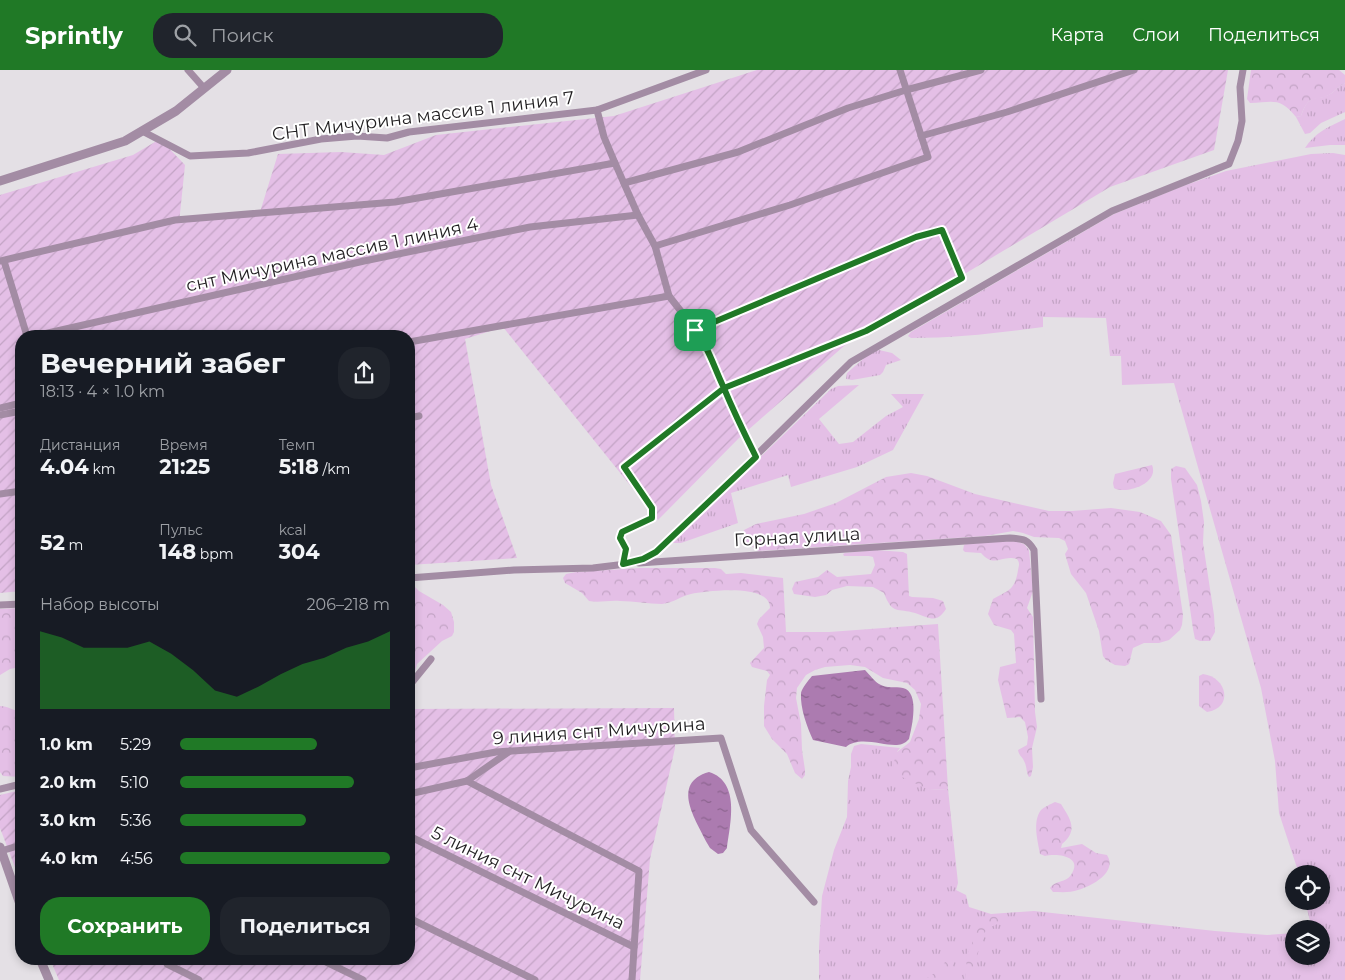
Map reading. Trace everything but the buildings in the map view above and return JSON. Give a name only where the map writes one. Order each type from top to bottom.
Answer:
[{"type":"street","points":[[188,70],[204,88]]},
{"type":"street","points":[[0,182],[125,141],[176,111],[227,70]]},
{"type":"street","name":"СНТ Мичурина массив 1 линия 7","points":[[142,131],[190,156],[248,153],[320,139],[357,136],[388,138],[408,132],[597,110],[706,70]]},
{"type":"street","points":[[655,246],[790,205],[928,158],[900,70]]},
{"type":"street","points":[[624,183],[738,152],[848,108],[981,70]]},
{"type":"street","points":[[921,136],[1007,112],[1134,70]]},
{"type":"street","points":[[695,330],[916,237],[942,230],[962,278],[866,331],[724,388],[624,467],[652,508],[652,518],[622,532],[620,538],[626,549],[623,564],[643,559],[656,552],[756,457],[851,362],[1112,211],[1230,164],[1238,141],[1242,121],[1240,87],[1243,70]]},
{"type":"street","points":[[597,110],[604,137],[614,163],[638,215],[655,246],[669,296],[702,338],[756,457]]},
{"type":"street","points":[[25,330],[2,261],[175,220],[395,202],[614,163]]},
{"type":"street","name":"снт Мичурина массив 1 линия 4","points":[[62,330],[354,264],[530,227],[638,215]]},
{"type":"street","points":[[415,341],[669,296]]},
{"type":"street","points":[[0,408],[15,404]]},
{"type":"street","points":[[0,415],[15,412]]},
{"type":"street","points":[[415,417],[419,416]]},
{"type":"street","points":[[0,494],[15,492]]},
{"type":"street","name":"Горная улица","points":[[415,578],[514,570],[593,568],[623,564],[1010,538],[1023,540],[1029,542],[1034,550],[1041,699]]},
{"type":"street","points":[[0,605],[15,604]]},
{"type":"street","points":[[415,679],[431,660]]},
{"type":"street","name":"9 линия снт Мичурина","points":[[415,767],[496,752],[721,738],[751,830],[814,902]]},
{"type":"street","points":[[415,793],[467,781],[510,751]]},
{"type":"street","points":[[467,781],[638,871],[632,980]]},
{"type":"street","points":[[0,788],[15,785]]},
{"type":"street","name":"5 линия снт Мичурина","points":[[415,839],[634,947]]},
{"type":"street","points":[[15,846],[1,849],[3,864],[15,892]]},
{"type":"street","points":[[415,921],[535,980]]},
{"type":"street","points":[[43,965],[49,980]]},
{"type":"street","points":[[168,965],[199,980]]},
{"type":"street","points":[[332,965],[363,980]]},
{"type":"green space","points":[[757,70],[1228,70],[1214,150],[1110,187],[844,346],[739,438],[658,520],[503,327],[465,339],[491,485],[517,558],[415,565],[415,330],[15,330],[15,592],[0,593],[0,195],[133,155],[160,139],[185,165],[179,223],[260,212],[278,154],[341,152],[384,155],[436,135],[614,116]]},
{"type":"green space","points":[[1251,70],[1339,70],[1345,75],[1345,83],[1327,96],[1311,100],[1304,108],[1301,116],[1296,117],[1285,106],[1276,102],[1250,103],[1247,99]]},
{"type":"green space","points":[[1345,83],[1345,112],[1321,123],[1310,133],[1305,134],[1296,117],[1301,116],[1304,108],[1311,100],[1327,96]]},
{"type":"green space","points":[[1345,119],[1345,145],[1305,148],[1318,134]]},
{"type":"green space","points":[[1333,153],[1345,155],[1345,980],[819,980],[822,896],[834,850],[847,817],[851,754],[854,746],[861,744],[900,748],[897,752],[929,790],[948,789],[958,883],[956,890],[966,895],[969,907],[991,914],[1034,911],[1215,931],[1267,935],[1285,934],[1285,965],[1330,965],[1330,920],[1310,920],[1307,910],[1330,910],[1330,865],[1296,865],[1279,813],[1275,761],[1261,688],[1174,383],[1122,385],[1121,356],[1110,356],[1106,318],[1043,317],[1043,327],[961,336],[911,338],[908,336],[911,332],[1114,214],[1226,171],[1311,154]]},
{"type":"green space","points":[[879,350],[892,353],[901,360],[886,365],[880,375],[852,380],[846,379],[847,373],[869,354]]},
{"type":"green space","points":[[859,385],[819,419],[839,444],[853,442],[886,416],[903,407],[891,394],[924,394],[893,450],[857,467],[791,487],[788,475],[731,493],[738,523],[681,543],[673,543],[831,389],[838,386]]},
{"type":"green space","points":[[1152,465],[1153,472],[1151,478],[1140,486],[1125,490],[1114,488],[1115,474]]},
{"type":"green space","points":[[1176,466],[1185,468],[1197,485],[1201,501],[1204,522],[1203,543],[1214,615],[1215,632],[1210,641],[1195,639],[1193,629],[1171,479],[1171,469]]},
{"type":"green space","points":[[911,473],[927,476],[975,494],[1049,511],[1111,508],[1140,512],[1161,521],[1171,535],[1183,615],[1180,630],[1169,640],[1159,643],[1144,643],[1133,648],[1129,664],[1125,666],[1115,665],[1106,660],[1103,656],[1099,631],[1086,593],[1071,574],[1065,554],[1068,549],[1065,541],[1059,538],[1034,537],[1013,531],[985,536],[758,551],[744,540],[744,530],[756,524],[804,514],[836,503],[886,477]]},
{"type":"green space","points":[[1014,541],[1024,544],[1029,550],[1033,591],[1027,608],[1033,617],[1037,727],[1032,748],[1033,767],[1029,777],[1025,763],[1018,750],[1027,745],[1028,737],[1025,722],[1020,717],[1007,718],[998,680],[1000,667],[1016,663],[1014,634],[1011,630],[994,625],[988,614],[993,599],[1013,586],[1017,577],[1019,562],[1017,559],[1011,558],[994,561],[986,558],[981,553],[965,552],[963,550],[964,545],[969,543]]},
{"type":"green space","points":[[875,550],[907,554],[909,596],[933,598],[943,601],[946,609],[939,617],[929,618],[893,608],[884,593],[873,587],[847,586],[832,590],[826,595],[815,597],[794,594],[792,589],[795,582],[818,577],[827,570],[837,577],[871,574],[875,565],[873,557],[844,556],[843,554]]},
{"type":"green space","points":[[640,568],[715,568],[721,569],[726,574],[741,573],[783,578],[786,632],[829,632],[938,624],[948,789],[929,790],[902,777],[894,770],[893,765],[897,752],[910,742],[919,719],[921,704],[915,690],[907,683],[883,678],[865,667],[850,665],[825,667],[815,670],[806,675],[797,688],[796,698],[801,724],[805,775],[802,779],[795,773],[787,754],[772,739],[764,726],[767,680],[770,675],[767,671],[752,667],[750,663],[764,648],[763,637],[757,624],[759,619],[770,608],[767,600],[760,595],[736,590],[710,591],[691,594],[662,604],[616,601],[593,602],[565,583],[563,578],[566,574],[576,572]]},
{"type":"green space","points":[[415,587],[451,612],[454,622],[452,636],[442,641],[417,664],[415,671]]},
{"type":"green space","points":[[15,608],[15,668],[0,675],[0,609]]},
{"type":"green space","points":[[1203,674],[1211,676],[1218,681],[1224,693],[1221,705],[1207,712],[1199,706],[1199,676]]},
{"type":"green space","points":[[0,706],[15,710],[15,777],[3,776],[0,772]]},
{"type":"green space","points":[[674,708],[675,748],[650,859],[640,980],[59,980],[53,965],[415,965],[415,709]]},
{"type":"green space","points":[[15,791],[15,867],[0,828],[0,795]]},
{"type":"green space","points":[[1055,802],[1061,804],[1070,820],[1072,829],[1061,848],[1082,844],[1096,853],[1107,855],[1109,861],[1109,867],[1102,877],[1096,882],[1075,891],[1053,892],[1050,888],[1052,885],[1069,878],[1074,869],[1072,860],[1062,856],[1045,856],[1040,854],[1036,832],[1038,815],[1042,809]]},
{"type":"green space","points":[[1003,916],[1007,920],[988,928],[985,932],[974,965],[974,980],[965,980],[967,955],[973,941],[978,919]]},
{"type":"green space","points":[[949,957],[952,961],[952,971],[947,980],[924,980],[938,971]]},
{"type":"water","points":[[865,670],[879,684],[903,688],[912,696],[914,711],[909,739],[903,744],[896,745],[859,742],[852,743],[846,747],[813,740],[804,717],[801,699],[801,693],[807,682],[812,676]]},
{"type":"water","points":[[709,772],[719,777],[726,785],[730,794],[731,816],[727,848],[723,853],[718,854],[707,843],[689,803],[688,793],[691,784],[697,777]]},
{"type":"route","points":[[695,330],[702,338],[724,388],[731,405],[756,457],[666,544],[643,559],[623,564],[626,549],[620,538],[622,532],[652,518],[652,508],[624,467],[724,388],[866,331],[962,278],[942,230],[916,237],[695,330]]}]
